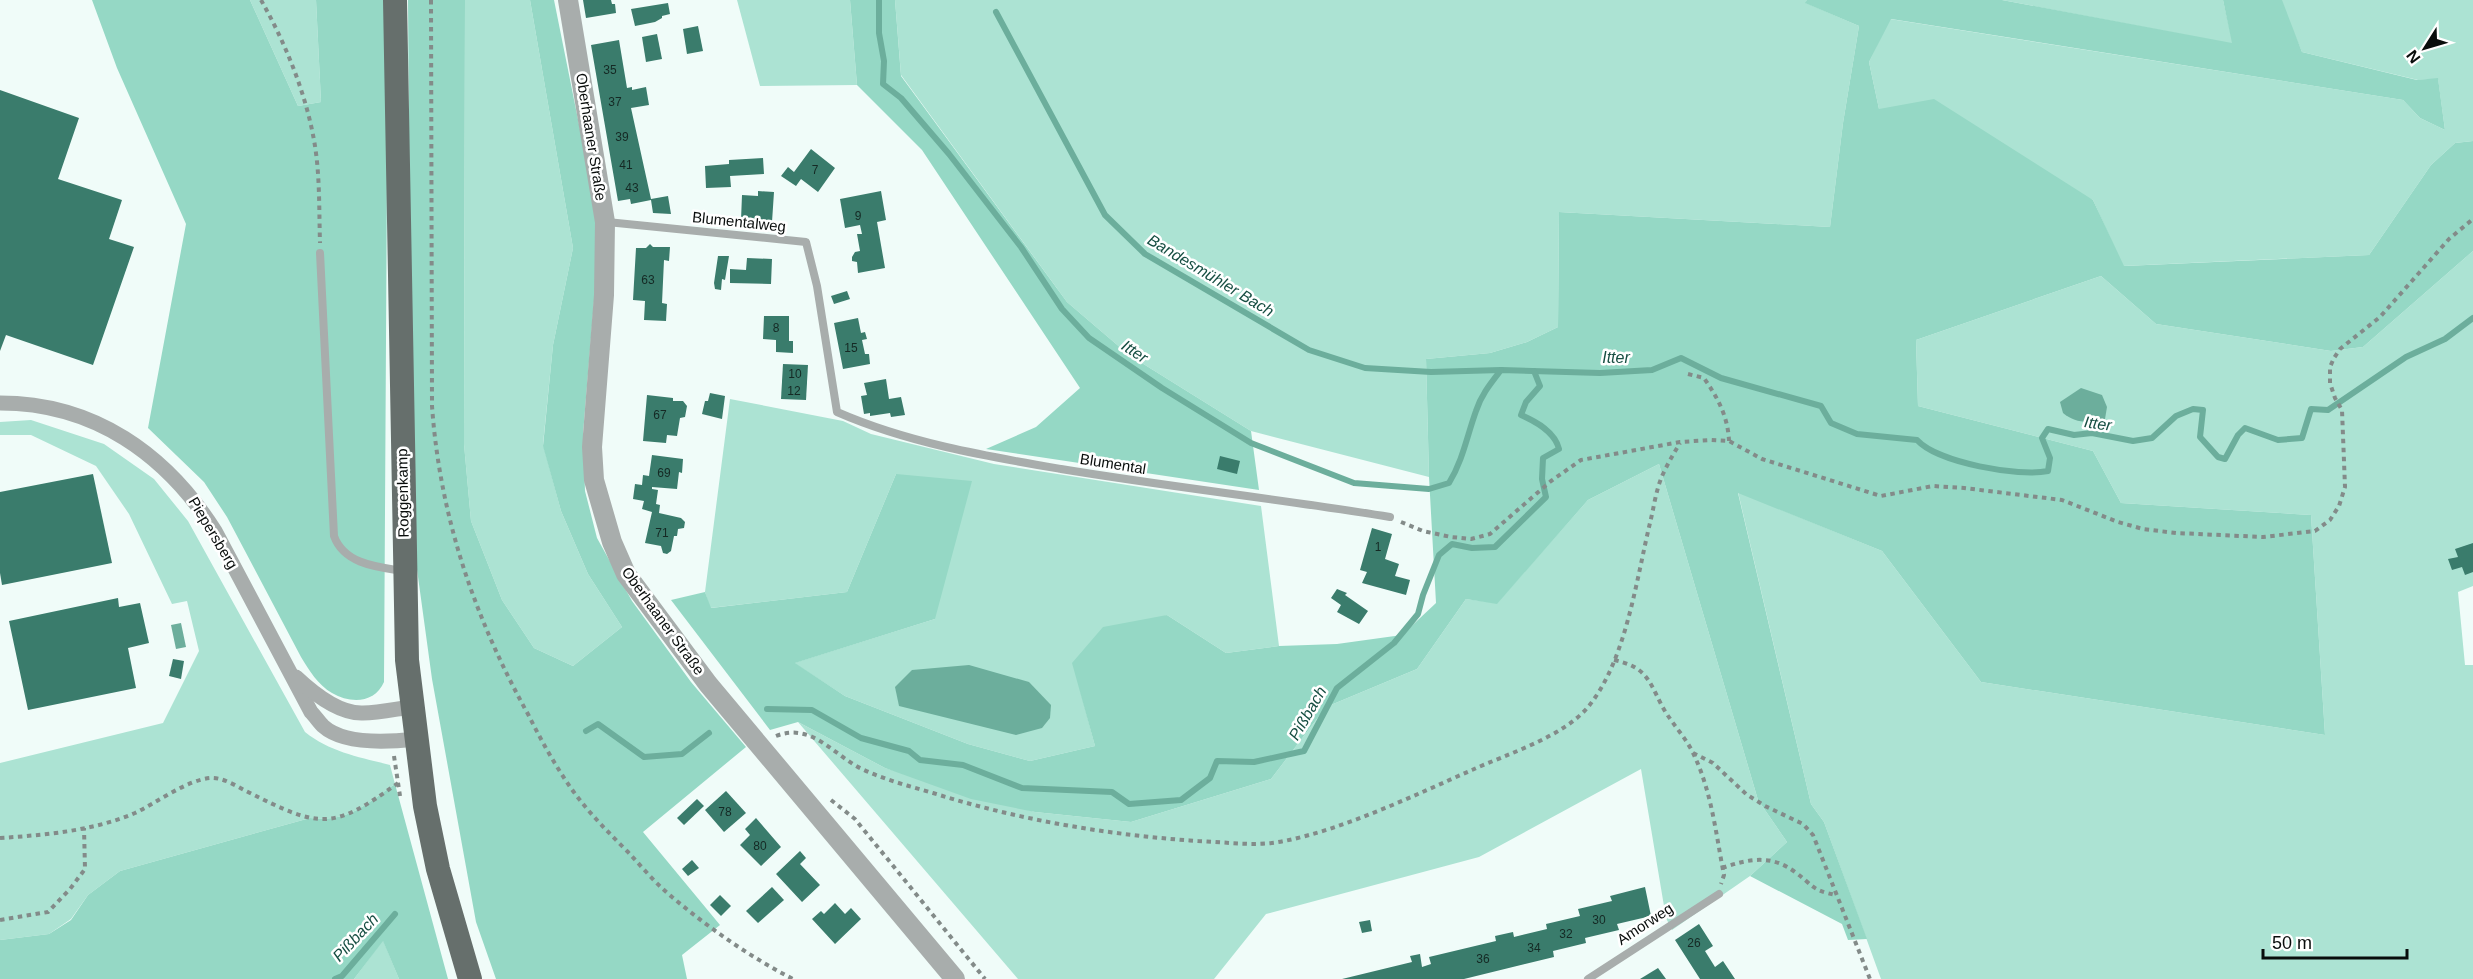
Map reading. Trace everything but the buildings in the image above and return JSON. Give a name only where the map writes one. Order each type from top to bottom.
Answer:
[{"type":"main road","name":"Roggenkamp","points":[[395,0],[404,572],[411,707],[425,806],[438,869],[470,979]]},
{"type":"street","name":"Oberhaaner Straße","points":[[568,0],[605,222],[604,295],[591,447],[594,480],[612,542],[626,574],[708,684],[955,979]]},
{"type":"street","name":"Piepersberg","points":[[0,403],[51,409],[79,416],[110,429],[139,446],[179,482],[215,531],[311,712],[324,727],[342,737],[392,741],[415,739]]},
{"type":"street","name":"Piepersberg","points":[[288,669],[309,690],[340,708],[361,714],[411,707]]},
{"type":"lane","name":"Blumentalweg","points":[[605,222],[806,242],[817,286],[837,412]]},
{"type":"lane","points":[[320,253],[334,536],[339,546],[355,560],[404,572]]},
{"type":"lane","name":"Blumental","points":[[837,412],[890,433],[1028,463],[1134,481],[1390,517]]},
{"type":"lane","name":"Amorweg","points":[[1588,979],[1719,894]]},
{"type":"path","points":[[261,0],[284,45],[309,118],[315,148],[320,253]]},
{"type":"path","points":[[431,0],[432,406],[442,492],[458,554],[480,617],[516,693],[549,754],[573,791],[600,824],[671,897],[759,962],[793,979]]},
{"type":"path","points":[[1390,517],[1423,531],[1472,539],[1490,534],[1535,494],[1581,460],[1680,442],[1730,441],[1762,459],[1881,496],[1933,486],[1964,488],[2062,500],[2118,522],[2153,531],[2263,537],[2315,531],[2325,525],[2335,513],[2345,487],[2342,410],[2330,383],[2330,367],[2340,349],[2380,317],[2449,239],[2473,219]]},
{"type":"path","points":[[1688,374],[1704,378],[1716,394],[1729,425],[1730,441]]},
{"type":"path","points":[[759,744],[779,734],[803,733],[825,743],[859,768],[882,778],[996,812],[1081,828],[1158,838],[1252,844],[1281,842],[1322,832],[1440,784],[1550,735],[1569,724],[1587,708],[1603,684],[1614,660],[1659,485],[1680,442]]},
{"type":"path","points":[[1614,660],[1638,668],[1649,680],[1655,688],[1661,705],[1693,753],[1711,804],[1722,868],[1752,858],[1783,864],[1816,891],[1837,895]]},
{"type":"path","points":[[1693,753],[1713,763],[1746,794],[1803,824],[1813,835],[1820,846],[1870,979]]},
{"type":"path","points":[[0,838],[44,836],[84,828],[134,813],[207,778],[224,780],[288,812],[323,819],[338,819],[354,812],[398,783]]},
{"type":"path","points":[[826,796],[855,819],[985,979]]},
{"type":"path","points":[[0,920],[48,912],[70,889],[85,869],[84,828]]},
{"type":"shaded area","points":[[92,0],[250,0],[298,106],[321,102],[316,0],[388,0],[384,682],[380,689],[369,698],[354,700],[339,697],[322,686],[314,677],[301,657],[227,517],[204,482],[148,428],[186,224],[117,68]]},
{"type":"shaded area","points":[[250,0],[316,0],[321,102],[298,106]]},
{"type":"shaded area","points":[[408,0],[465,0],[464,444],[471,521],[502,600],[534,648],[573,666],[622,627],[588,574],[561,511],[543,446],[553,345],[573,248],[530,0],[554,0],[598,219],[597,265],[583,434],[585,491],[597,538],[632,601],[691,682],[746,747],[643,832],[720,925],[682,955],[687,979],[496,979],[476,922],[432,679],[412,533]]},
{"type":"shaded area","points":[[465,0],[530,0],[573,248],[553,345],[543,444],[561,511],[588,574],[622,627],[573,666],[534,648],[502,600],[471,521],[464,444]]},
{"type":"shaded area","points":[[737,0],[850,0],[857,85],[760,86]]},
{"type":"shaded area","points":[[850,0],[895,0],[901,76],[1067,302],[1129,355],[1251,431],[1259,490],[986,449],[1036,427],[1080,388],[922,150],[857,85]]},
{"type":"shaded area","points":[[895,0],[1807,0],[1806,3],[1859,26],[1843,123],[1830,227],[1559,212],[1558,327],[1527,342],[1490,353],[1426,359],[1429,477],[1251,431],[1129,355],[1067,302],[901,75]]},
{"type":"shaded area","points":[[1807,0],[2002,0],[2232,43],[2223,0],[2282,0],[2302,52],[2417,80],[2438,78],[2445,130],[2420,118],[2403,100],[1891,19],[1869,62],[1879,109],[1934,99],[2093,200],[2124,266],[2369,255],[2431,165],[2455,143],[2473,141],[2473,251],[2363,347],[2331,351],[2156,324],[2101,276],[1916,340],[1918,406],[2093,451],[2121,503],[2311,515],[2325,735],[1981,682],[1882,551],[1738,493],[1811,804],[1824,822],[1867,939],[1848,940],[1842,924],[1750,876],[1787,842],[1758,800],[1659,464],[1588,500],[1497,604],[1466,599],[1417,669],[1326,707],[1271,779],[1131,822],[1035,812],[971,799],[885,768],[798,722],[770,730],[671,600],[705,592],[711,608],[847,592],[896,474],[972,481],[935,619],[795,663],[845,696],[968,744],[1030,761],[1095,746],[1072,663],[1103,627],[1167,615],[1226,653],[1279,646],[1337,644],[1402,635],[1436,603],[1429,477],[1426,359],[1490,353],[1527,342],[1558,327],[1559,212],[1830,227],[1843,123],[1859,26],[1805,3]]},
{"type":"shaded area","points":[[2002,0],[2223,0],[2233,44]]},
{"type":"shaded area","points":[[2280,0],[2473,0],[2473,141],[2455,143],[2431,165],[2369,255],[2123,266],[2093,200],[1879,109],[1869,62],[1890,19],[2403,100],[2420,118],[2445,130],[2438,79],[2418,80],[2302,52]]},
{"type":"shaded area","points":[[2473,251],[2473,586],[2458,592],[2465,665],[2473,665],[2473,979],[1881,979],[1824,822],[1811,804],[1738,492],[1882,551],[1981,682],[2325,735],[2311,515],[2121,503],[2093,451],[1918,406],[1916,340],[2101,276],[2156,324],[2331,351],[2363,347]]},
{"type":"shaded area","points":[[2081,388],[2102,395],[2107,407],[2105,419],[2083,422],[2063,413],[2060,402]]},
{"type":"shaded area","points":[[730,399],[843,421],[871,434],[994,464],[1261,506],[1279,646],[1226,653],[1167,615],[1073,663],[1095,746],[1030,761],[968,744],[845,696],[794,663],[935,619],[896,474],[847,592],[710,608],[705,592]]},
{"type":"shaded area","points":[[31,420],[104,444],[154,479],[188,521],[305,732],[335,749],[390,765],[395,784],[346,815],[323,819],[310,818],[120,871],[88,895],[71,919],[49,934],[0,940],[0,763],[163,723],[199,651],[187,601],[172,604],[129,514],[96,466],[31,435],[0,435],[0,422]]},
{"type":"shaded area","points":[[1659,464],[1758,800],[1787,842],[1750,876],[1672,930],[1666,918],[1641,769],[1479,857],[1266,914],[1214,979],[1018,979],[798,722],[885,768],[1035,812],[1131,822],[1271,779],[1326,707],[1417,669],[1466,599],[1497,603],[1588,500]]},
{"type":"shaded area","points":[[181,623],[186,647],[176,649],[171,625]]},
{"type":"shaded area","points":[[969,665],[1029,682],[1051,705],[1050,718],[1042,728],[1016,735],[899,706],[895,687],[912,670]]},
{"type":"shaded area","points":[[395,784],[448,979],[399,979],[383,941],[354,979],[0,979],[0,940],[49,934],[71,920],[88,895],[120,871],[310,818],[335,818],[346,815]]},
{"type":"shaded area","points":[[383,940],[399,979],[354,979]]},
{"type":"waterway","name":"Itter","points":[[879,0],[879,33],[884,61],[883,84],[901,98],[949,154],[1021,247],[1062,309],[1089,338],[1162,388],[1251,443],[1354,483],[1429,489],[1449,483],[1461,457],[1481,400],[1501,370],[1600,373],[1652,370],[1681,358],[1721,378],[1821,406],[1831,423],[1857,434],[1917,440],[1942,455],[1999,470],[2048,471],[2050,458],[2042,438],[2048,429],[2074,435],[2092,433],[2133,441],[2152,438],[2176,416],[2193,409],[2203,410],[2200,437],[2218,457],[2225,459],[2238,435],[2245,428],[2278,440],[2302,438],[2311,409],[2328,410],[2406,357],[2445,339],[2473,318]]},
{"type":"waterway","name":"Bandesmühler Bach","points":[[996,12],[1105,215],[1145,254],[1309,350],[1365,368],[1431,372],[1501,370]]},
{"type":"waterway","name":"Pißbach","points":[[767,709],[812,710],[861,738],[909,751],[920,760],[963,765],[1022,788],[1112,792],[1129,804],[1181,800],[1210,778],[1217,761],[1254,762],[1304,751],[1337,688],[1394,643],[1418,614],[1439,555],[1452,544],[1472,548],[1495,547],[1546,497],[1542,479],[1543,458],[1559,449],[1554,438],[1539,424],[1521,415],[1526,402],[1540,386],[1534,371]]},
{"type":"waterway","name":"Pißbach","points":[[586,731],[598,724],[644,757],[682,754],[709,733]]},
{"type":"waterway","name":"Pißbach","points":[[335,979],[342,976],[395,914]]}]
